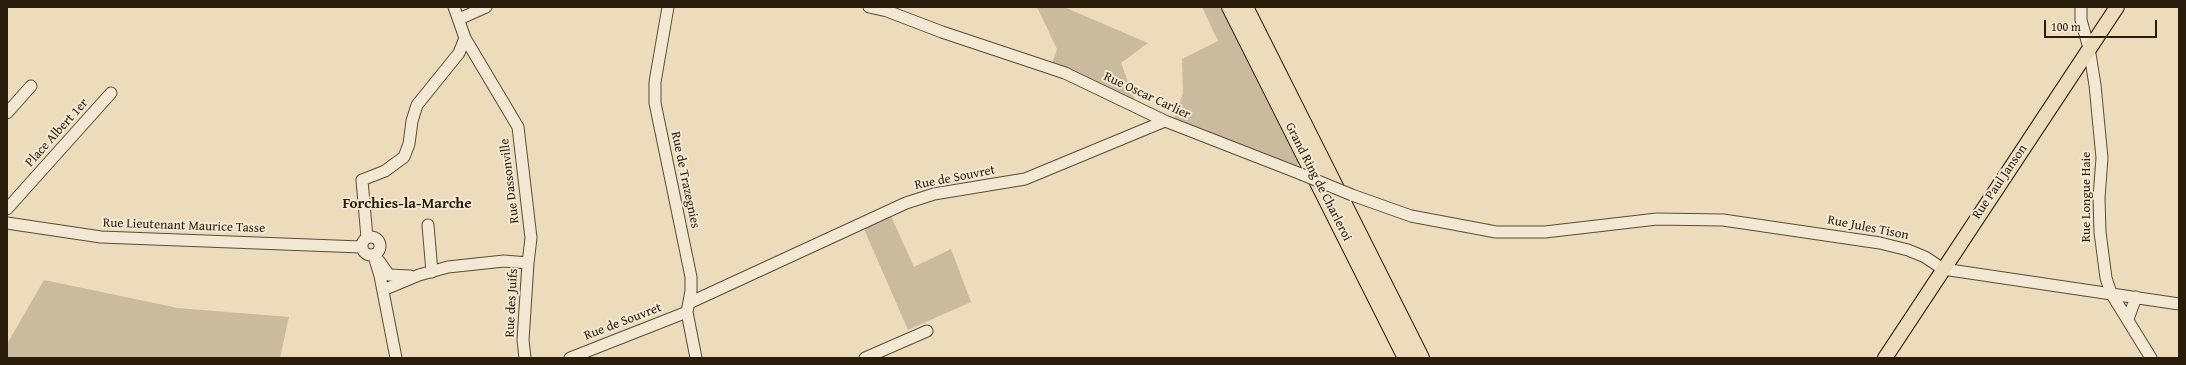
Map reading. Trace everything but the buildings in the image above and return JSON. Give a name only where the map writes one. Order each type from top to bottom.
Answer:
[{"type":"highway","name":"Grand Ring de Charleroi","points":[[1230,7],[1406,358]]},
{"type":"highway","name":"Grand Ring de Charleroi","points":[[1245,7],[1421,358]]},
{"type":"main road","name":"Rue Paul Janson","points":[[1885,358],[2117,7]]},
{"type":"street","name":"Rue Dassonville","points":[[454,7],[465,38],[518,127],[531,238],[528,263]]},
{"type":"street","points":[[459,19],[486,7]]},
{"type":"street","name":"Rue de Trazegnies","points":[[668,7],[655,82],[655,102],[691,277],[688,308],[696,358]]},
{"type":"street","name":"Rue Oscar Carlier","points":[[869,7],[887,11],[942,32],[1065,74],[1165,121],[1412,216]]},
{"type":"street","name":"Rue Longue Haie","points":[[2081,7],[2081,20],[2089,48],[2095,85],[2102,158],[2098,198],[2104,270],[2111,293],[2151,358]]},
{"type":"street","points":[[375,255],[368,255],[364,242],[362,180],[390,168],[404,157],[409,144],[412,121],[417,105],[459,53],[465,38]]},
{"type":"street","points":[[7,113],[31,86]]},
{"type":"street","name":"Place Albert 1er","points":[[7,209],[111,94]]},
{"type":"street","name":"Rue de Souvret","points":[[570,358],[688,308],[906,203],[934,194],[1025,179],[1165,121]]},
{"type":"street","name":"Rue Jules Tison","points":[[1412,216],[1496,232],[1545,232],[1657,219],[1723,220],[1880,243],[1914,252],[1943,269],[2179,304]]},
{"type":"street","name":"Rue Lieutenant Maurice Tasse","points":[[7,223],[101,237],[364,242]]},
{"type":"street","points":[[428,225],[432,272]]},
{"type":"street","points":[[364,242],[374,237],[380,242],[380,249],[375,255]]},
{"type":"street","points":[[375,255],[396,358]]},
{"type":"street","name":"Rue des Juifs","points":[[375,255],[389,275],[419,275]]},
{"type":"street","name":"Rue des Juifs","points":[[383,290],[419,275],[475,263],[504,261],[528,263],[523,340],[526,358]]},
{"type":"street","points":[[2128,319],[2136,297]]},
{"type":"street","points":[[865,358],[926,331]]},
{"type":"shaded area","points":[[1037,7],[1064,7],[1148,43],[1121,63],[1136,103],[1051,66],[1057,49]]},
{"type":"shaded area","points":[[1202,7],[1220,7],[1298,163],[1297,166],[1286,161],[1285,163],[1174,119],[1183,93],[1182,59],[1218,41]]},
{"type":"shaded area","points":[[891,216],[914,267],[951,249],[971,302],[908,330],[864,229]]},
{"type":"shaded area","points":[[44,280],[178,308],[289,317],[280,358],[7,358],[7,344]]},
{"type":"district","name":"Forchies-la-Marche","points":[[407,204]]}]
